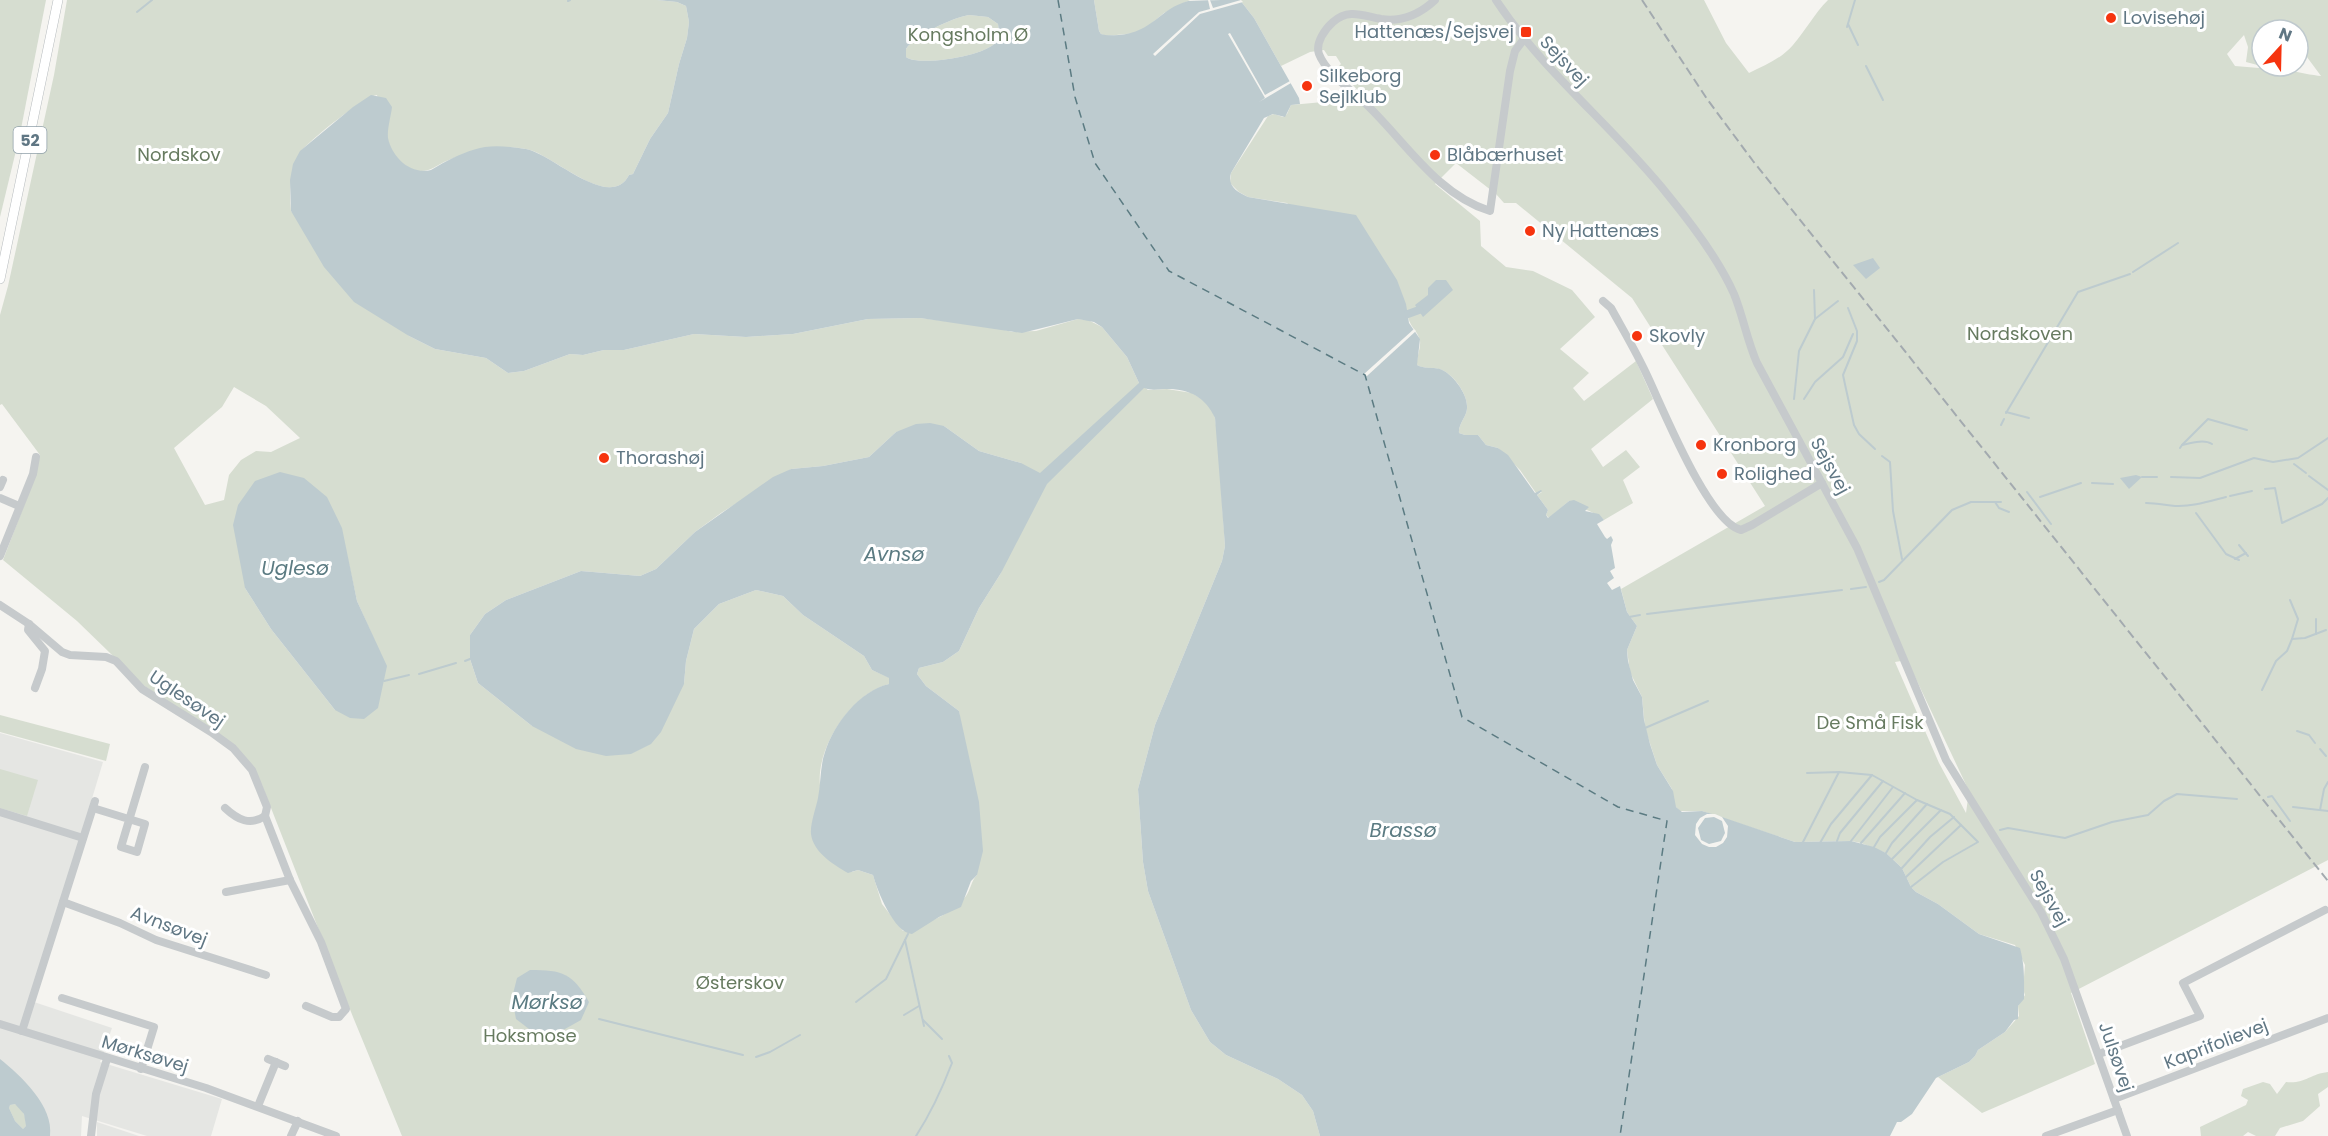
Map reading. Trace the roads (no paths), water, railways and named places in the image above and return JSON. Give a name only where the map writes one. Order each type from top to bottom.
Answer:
[{"type":"main road","name":"52","points":[[0,279],[58,0]]},
{"type":"street","points":[[1435,0],[1412,16],[1396,19],[1381,19],[1353,13],[1344,15],[1326,29],[1320,40],[1318,52],[1324,64],[1368,106],[1423,166],[1455,193],[1490,211],[1510,71],[1515,51],[1524,39]]},
{"type":"street","name":"Sejsvej","points":[[1496,0],[1524,39],[1657,181],[1709,253],[1733,292],[1757,363],[1865,566],[1940,749],[2041,912],[2076,988]]},
{"type":"street","points":[[1603,301],[1611,308],[1644,368],[1661,408],[1703,490],[1719,513],[1736,528],[1741,530],[1752,525],[1822,483]]},
{"type":"street","points":[[0,556],[33,474],[36,457]]},
{"type":"street","points":[[0,498],[20,506]]},
{"type":"street","name":"Uglesøvej","points":[[0,605],[62,652],[70,655],[106,657],[116,662],[142,689],[212,732],[232,748],[252,770],[267,807],[265,816],[290,880],[321,942],[346,1010],[339,1017],[332,1017],[306,1006]]},
{"type":"street","name":"Uglesøvej","points":[[28,624],[28,630],[45,651],[42,669],[35,688]]},
{"type":"street","points":[[22,1031],[94,804],[129,819],[145,767]]},
{"type":"street","points":[[225,808],[244,822],[257,821],[265,816]]},
{"type":"street","points":[[0,812],[83,838]]},
{"type":"street","points":[[226,892],[290,880]]},
{"type":"street","name":"Avnsøvej","points":[[63,902],[120,923],[156,940],[266,975]]},
{"type":"street","points":[[2099,1054],[2200,1016],[2183,983],[2325,910]]},
{"type":"street","name":"Julsøvej","points":[[2076,988],[2127,1136]]},
{"type":"street","points":[[62,998],[154,1027],[141,1069]]},
{"type":"street","name":"Kaprifolievej","points":[[2114,1099],[2328,1018]]},
{"type":"street","name":"Mørksøvej","points":[[0,1024],[258,1106],[336,1136]]},
{"type":"street","points":[[91,1136],[96,1094],[107,1059]]},
{"type":"street","points":[[258,1106],[272,1061],[285,1066]]},
{"type":"street","points":[[2046,1136],[2118,1110]]},
{"type":"street","points":[[291,1136],[298,1121]]},
{"type":"water","name":"Brassø","points":[[657,0],[1094,0],[1101,34],[1119,35],[1140,30],[1170,9],[1188,1],[1240,0],[1254,18],[1299,98],[1300,104],[1291,105],[1285,117],[1273,114],[1264,118],[1231,173],[1230,182],[1237,191],[1248,197],[1356,215],[1397,280],[1406,304],[1409,323],[1420,339],[1417,365],[1445,371],[1462,390],[1467,410],[1459,433],[1478,435],[1486,445],[1498,448],[1508,455],[1535,493],[1542,491],[1537,495],[1548,510],[1546,515],[1548,518],[1569,501],[1574,500],[1589,507],[1585,511],[1599,514],[1604,520],[1597,524],[1607,539],[1611,536],[1613,540],[1611,545],[1615,568],[1610,571],[1614,578],[1607,583],[1612,590],[1620,586],[1627,612],[1637,626],[1627,650],[1628,661],[1633,680],[1642,697],[1644,720],[1650,744],[1657,765],[1673,791],[1676,807],[1682,812],[1702,811],[1719,816],[1795,842],[1851,841],[1886,853],[1902,868],[1916,892],[1938,904],[1979,934],[2020,948],[2024,999],[2018,1006],[2018,1019],[2014,1020],[2005,1032],[1978,1050],[1969,1062],[1936,1078],[1912,1114],[1901,1122],[1897,1122],[1890,1136],[1320,1136],[1313,1111],[1302,1095],[1278,1079],[1226,1055],[1210,1042],[1191,1010],[1148,891],[1143,862],[1138,789],[1155,725],[1222,561],[1225,546],[1215,418],[1202,400],[1176,389],[1144,388],[1047,484],[1001,573],[979,608],[959,651],[943,662],[919,668],[917,674],[926,686],[959,711],[979,802],[983,851],[977,875],[971,881],[961,907],[939,917],[912,934],[905,932],[893,919],[882,900],[873,875],[858,870],[848,873],[837,866],[820,852],[811,834],[822,763],[829,741],[849,710],[868,694],[889,684],[889,678],[872,670],[864,656],[803,615],[783,596],[756,590],[719,604],[694,629],[686,661],[684,684],[661,732],[651,744],[631,754],[606,756],[576,749],[532,726],[478,683],[470,659],[470,635],[485,614],[506,600],[581,571],[640,576],[656,569],[695,532],[773,477],[791,469],[823,466],[869,457],[896,432],[916,424],[930,423],[944,426],[979,451],[1021,463],[1040,473],[1139,383],[1127,357],[1102,327],[1094,322],[1078,319],[1022,333],[920,318],[868,319],[793,334],[746,337],[694,334],[624,350],[604,350],[583,355],[570,354],[524,371],[508,373],[486,358],[435,349],[409,336],[354,302],[324,267],[291,211],[290,180],[293,164],[300,151],[371,95],[386,98],[392,107],[388,134],[390,145],[403,163],[416,170],[431,170],[480,148],[505,146],[537,153],[595,184],[609,187],[620,185],[629,175],[633,174],[650,139],[668,113],[689,22],[686,6],[677,2]],"holes":[[[969,15],[988,17],[998,24],[998,36],[996,42],[980,52],[967,56],[924,61],[906,57],[906,49],[917,38],[934,28]]]},
{"type":"water","points":[[1873,258],[1880,268],[1866,279],[1853,265]]},
{"type":"water","points":[[1436,280],[1446,280],[1453,290],[1423,317],[1415,305],[1428,295],[1428,288]]},
{"type":"water","name":"Uglesø","points":[[280,472],[304,478],[327,497],[342,528],[357,601],[387,666],[378,708],[364,719],[350,718],[335,710],[271,629],[245,588],[233,525],[238,505],[255,481]]},
{"type":"water","points":[[2136,475],[2142,477],[2129,489],[2120,478]]},
{"type":"water","name":"Mørksø","points":[[530,970],[559,972],[572,979],[589,1002],[581,1020],[556,1034],[533,1032],[516,1019],[512,998],[517,978]]},
{"type":"water","points":[[0,1059],[26,1083],[41,1103],[50,1125],[50,1136],[0,1136]],"holes":[[[15,1104],[24,1114],[26,1126],[23,1129],[15,1121],[9,1108],[10,1105]]]},
{"type":"waterway","points":[[137,12],[152,0]]},
{"type":"waterway","points":[[1847,27],[1855,0]]},
{"type":"waterway","points":[[1848,24],[1858,45]]},
{"type":"waterway","points":[[1866,66],[1883,100]]},
{"type":"waterway","points":[[2133,272],[2178,243]]},
{"type":"waterway","points":[[2006,413],[2078,292],[2130,274]]},
{"type":"waterway","points":[[1794,399],[1799,351],[1815,319],[1814,290]]},
{"type":"waterway","points":[[1815,319],[1838,301]]},
{"type":"waterway","points":[[1848,308],[1857,331],[1857,341],[1843,375],[1854,425],[1859,434],[1875,449]]},
{"type":"waterway","points":[[1408,314],[1419,310]]},
{"type":"waterway","points":[[1804,399],[1815,382],[1843,357],[1853,334]]},
{"type":"waterway","points":[[2006,412],[2029,418]]},
{"type":"waterway","points":[[2001,425],[2004,419]]},
{"type":"waterway","points":[[2182,445],[2208,419],[2247,430]]},
{"type":"waterway","points":[[2171,477],[2200,478],[2254,458],[2273,462],[2298,458],[2328,438]]},
{"type":"waterway","points":[[2180,448],[2182,445],[2197,442],[2212,444]]},
{"type":"waterway","points":[[1882,456],[1890,462],[1893,511],[1902,559]]},
{"type":"waterway","points":[[2294,464],[2306,473]]},
{"type":"waterway","points":[[2309,476],[2328,490]]},
{"type":"waterway","points":[[2142,477],[2157,477]]},
{"type":"waterway","points":[[2040,497],[2081,483]]},
{"type":"waterway","points":[[2092,483],[2113,484]]},
{"type":"waterway","points":[[2265,489],[2275,488],[2282,523],[2322,504],[2328,498]]},
{"type":"waterway","points":[[2230,496],[2252,491]]},
{"type":"waterway","points":[[2027,492],[2051,524]]},
{"type":"waterway","points":[[2146,503],[2181,506],[2226,497]]},
{"type":"waterway","points":[[1879,582],[1884,580],[1952,510],[1971,502],[2001,502]]},
{"type":"waterway","points":[[1995,502],[1999,508],[2009,512]]},
{"type":"waterway","points":[[2196,513],[2226,554],[2239,560]]},
{"type":"waterway","points":[[2239,545],[2248,556]]},
{"type":"waterway","points":[[2235,559],[2246,553]]},
{"type":"waterway","points":[[1851,589],[1866,587]]},
{"type":"waterway","points":[[1647,614],[1842,590]]},
{"type":"waterway","points":[[2262,690],[2276,661],[2287,651],[2292,639],[2298,619],[2290,600]]},
{"type":"waterway","points":[[1629,617],[1640,615]]},
{"type":"waterway","points":[[2316,619],[2316,634]]},
{"type":"waterway","points":[[2292,639],[2305,638],[2326,630]]},
{"type":"waterway","points":[[465,661],[470,659]]},
{"type":"waterway","points":[[419,674],[456,663]]},
{"type":"waterway","points":[[384,681],[409,675]]},
{"type":"waterway","points":[[1645,728],[1708,701]]},
{"type":"waterway","points":[[2297,731],[2309,735],[2315,743]]},
{"type":"waterway","points":[[2320,749],[2326,756]]},
{"type":"waterway","points":[[1807,773],[1839,772],[1872,775],[1917,800],[1950,814],[1978,842],[1943,862],[1911,887]]},
{"type":"waterway","points":[[1802,844],[1839,772]]},
{"type":"waterway","points":[[1820,843],[1831,824],[1872,775]]},
{"type":"waterway","points":[[1837,841],[1840,833],[1883,781]]},
{"type":"waterway","points":[[2320,810],[2324,789],[2328,782]]},
{"type":"waterway","points":[[1851,841],[1893,787]]},
{"type":"waterway","points":[[1861,843],[1905,793]]},
{"type":"waterway","points":[[2000,830],[2008,828],[2065,838],[2112,822],[2148,815],[2164,801],[2177,794],[2237,799]]},
{"type":"waterway","points":[[2268,797],[2272,796],[2290,821]]},
{"type":"waterway","points":[[1874,847],[1880,837],[1917,800]]},
{"type":"waterway","points":[[1886,853],[1892,843],[1927,804]]},
{"type":"waterway","points":[[2293,807],[2328,811]]},
{"type":"waterway","points":[[1892,859],[1941,810]]},
{"type":"waterway","points":[[1902,868],[1930,837],[1954,817]]},
{"type":"waterway","points":[[1906,877],[1961,825]]},
{"type":"waterway","points":[[856,1002],[886,979],[908,934]]},
{"type":"waterway","points":[[905,940],[924,1026]]},
{"type":"waterway","points":[[904,1015],[919,1006]]},
{"type":"waterway","points":[[599,1019],[743,1055]]},
{"type":"waterway","points":[[923,1020],[942,1039]]},
{"type":"waterway","points":[[756,1057],[800,1035]]},
{"type":"waterway","points":[[916,1136],[948,1073],[952,1063],[949,1056]]},
{"type":"railway","points":[[1642,0],[1707,99],[1753,161],[2328,881]]},
{"type":"place","name":"Lovisehøj","points":[[2111,18]]},
{"type":"place","name":"Hattenæs/Sejsvej","points":[[1526,32]]},
{"type":"place","name":"Silkeborg Sejlklub","points":[[1307,86]]},
{"type":"place","name":"Blåbærhuset","points":[[1435,155]]},
{"type":"place","name":"Ny Hattenæs","points":[[1530,231]]},
{"type":"place","name":"Skovly","points":[[1637,336]]},
{"type":"place","name":"Kronborg","points":[[1701,445]]},
{"type":"place","name":"Thorashøj","points":[[604,458]]},
{"type":"place","name":"Rolighed","points":[[1722,474]]},
{"type":"park label","name":"Kongsholm Ø","points":[[968,35]]},
{"type":"park label","name":"Nordskov","points":[[179,155]]},
{"type":"park label","name":"Nordskoven","points":[[2020,334]]},
{"type":"park label","name":"De Små Fisk","points":[[1870,723]]},
{"type":"park label","name":"Østerskov","points":[[740,983]]},
{"type":"park label","name":"Hoksmose","points":[[530,1036]]},
{"type":"water label","name":"Avnsø","points":[[894,554]]}]
